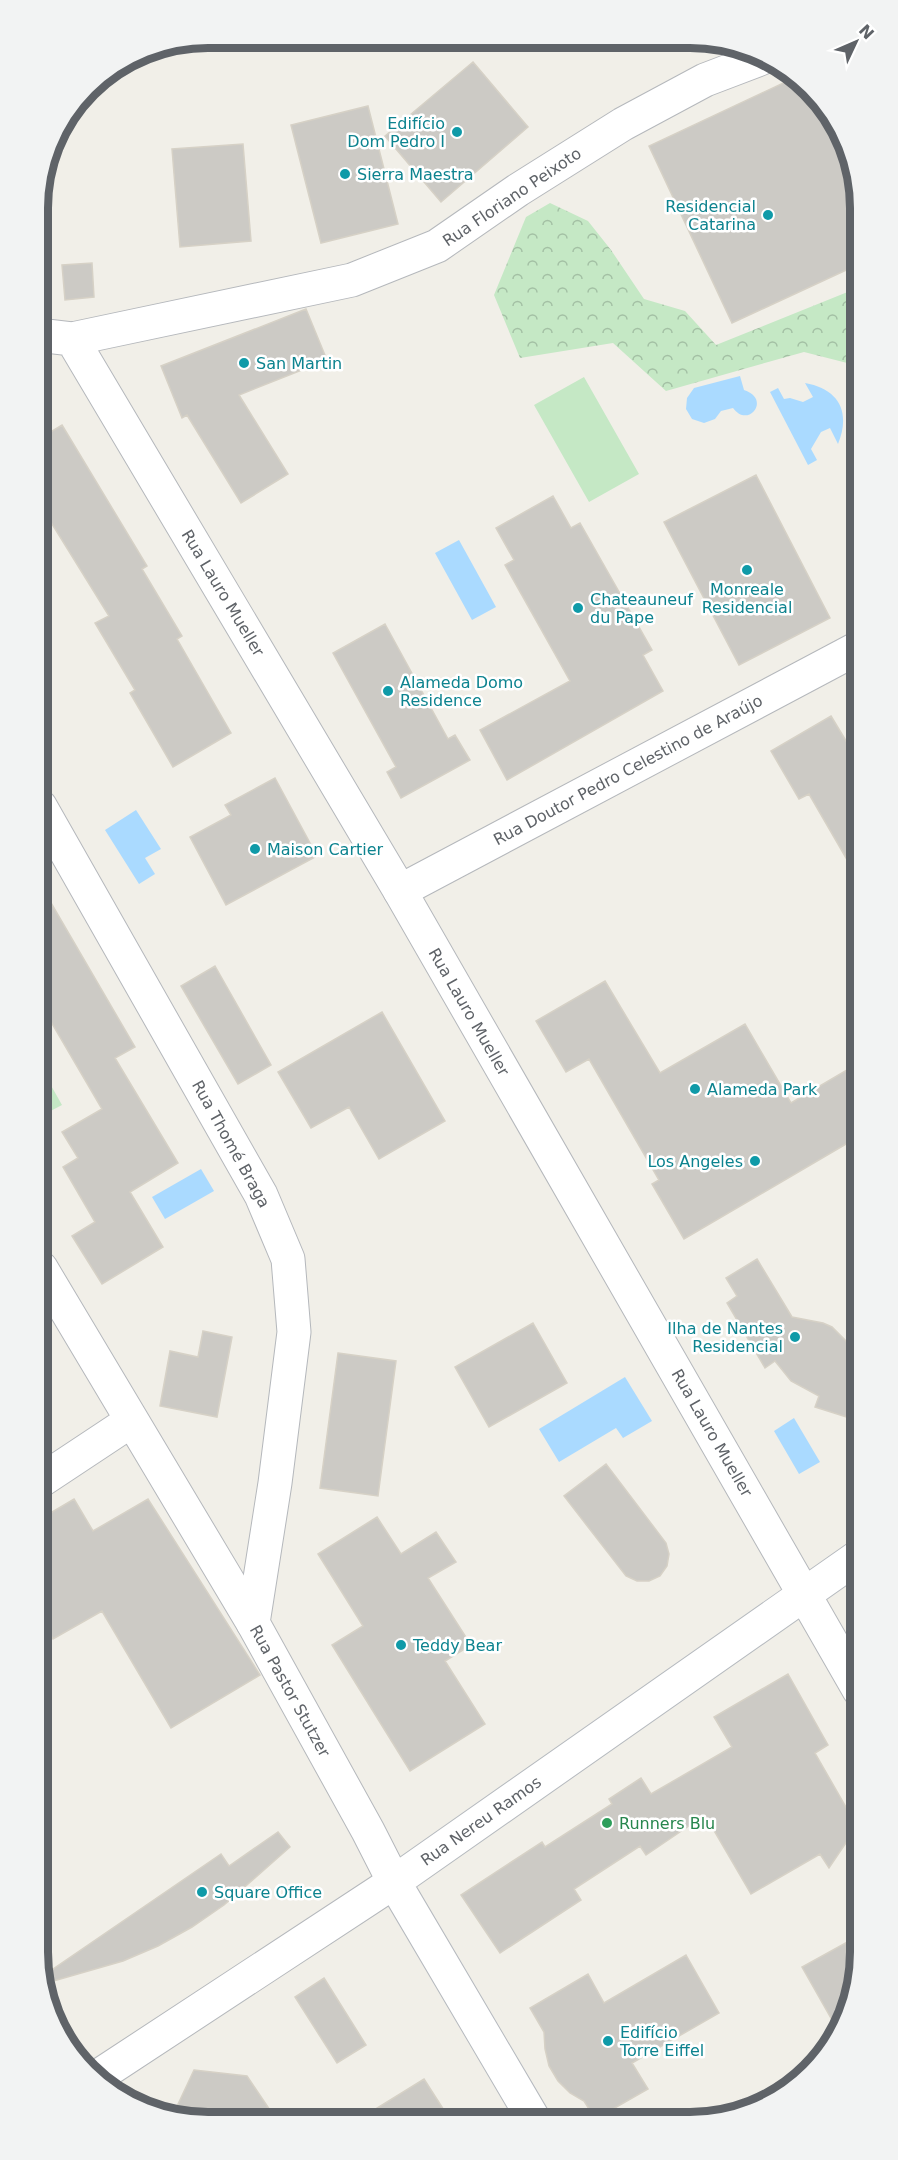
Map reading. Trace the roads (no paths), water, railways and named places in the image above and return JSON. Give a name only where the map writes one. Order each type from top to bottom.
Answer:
[{"type":"street","name":"Rua Floriano Peixoto","points":[[48,336],[72,339],[352,280],[438,246],[518,190],[624,124],[705,80],[753,62]]},
{"type":"street","name":"Rua Lauro Mueller","points":[[72,339],[400,891],[850,1674]]},
{"type":"street","name":"Rua Doutor Pedro Celestino de Araújo","points":[[400,891],[850,652]]},
{"type":"street","name":"Rua Thomé Braga","points":[[48,820],[261,1195],[288,1259],[294,1332],[275,1483],[253,1623]]},
{"type":"street","name":"Rua Pastor Stutzer","points":[[48,1280],[253,1623],[394,1882],[529,2112]]},
{"type":"street","points":[[48,1476],[131,1421]]},
{"type":"street","name":"Rua Nereu Ramos","points":[[104,2073],[394,1882],[850,1562]]},
{"type":"water","points":[[740,376],[744,390],[752,394],[756,400],[755,410],[745,415],[739,414],[733,408],[721,411],[715,419],[704,423],[692,419],[686,409],[687,398],[694,388]]},
{"type":"water","points":[[805,383],[817,386],[834,396],[842,412],[843,422],[838,444],[830,428],[821,432],[811,449],[817,460],[808,465],[770,392],[778,388],[784,399],[790,398],[803,402],[813,397]]},
{"type":"water","points":[[459,540],[496,607],[472,620],[435,553]]},
{"type":"water","points":[[136,810],[161,849],[145,858],[155,874],[139,884],[105,830]]},
{"type":"water","points":[[201,1169],[214,1191],[165,1219],[152,1197]]},
{"type":"water","points":[[625,1377],[652,1421],[623,1438],[616,1428],[559,1462],[539,1429]]},
{"type":"water","points":[[794,1418],[820,1462],[799,1474],[774,1431]]},
{"type":"place","name":"Edifício Dom Pedro I","points":[[457,132]]},
{"type":"place","name":"Sierra Maestra","points":[[345,174]]},
{"type":"place","name":"Residencial Catarina","points":[[768,215]]},
{"type":"place","name":"San Martin","points":[[244,363]]},
{"type":"place","name":"Monreale Residencial","points":[[747,570]]},
{"type":"place","name":"Chateauneuf du Pape","points":[[578,608]]},
{"type":"place","name":"Alameda Domo Residence","points":[[388,691]]},
{"type":"place","name":"Maison Cartier","points":[[255,849]]},
{"type":"place","name":"Alameda Park","points":[[695,1089]]},
{"type":"place","name":"Los Angeles","points":[[755,1161]]},
{"type":"place","name":"Ilha de Nantes Residencial","points":[[795,1337]]},
{"type":"place","name":"Teddy Bear","points":[[401,1645]]},
{"type":"place","name":"Runners Blu","points":[[607,1823]]},
{"type":"place","name":"Square Office","points":[[202,1892]]},
{"type":"place","name":"Edifício Torre Eiffel","points":[[608,2041]]}]
